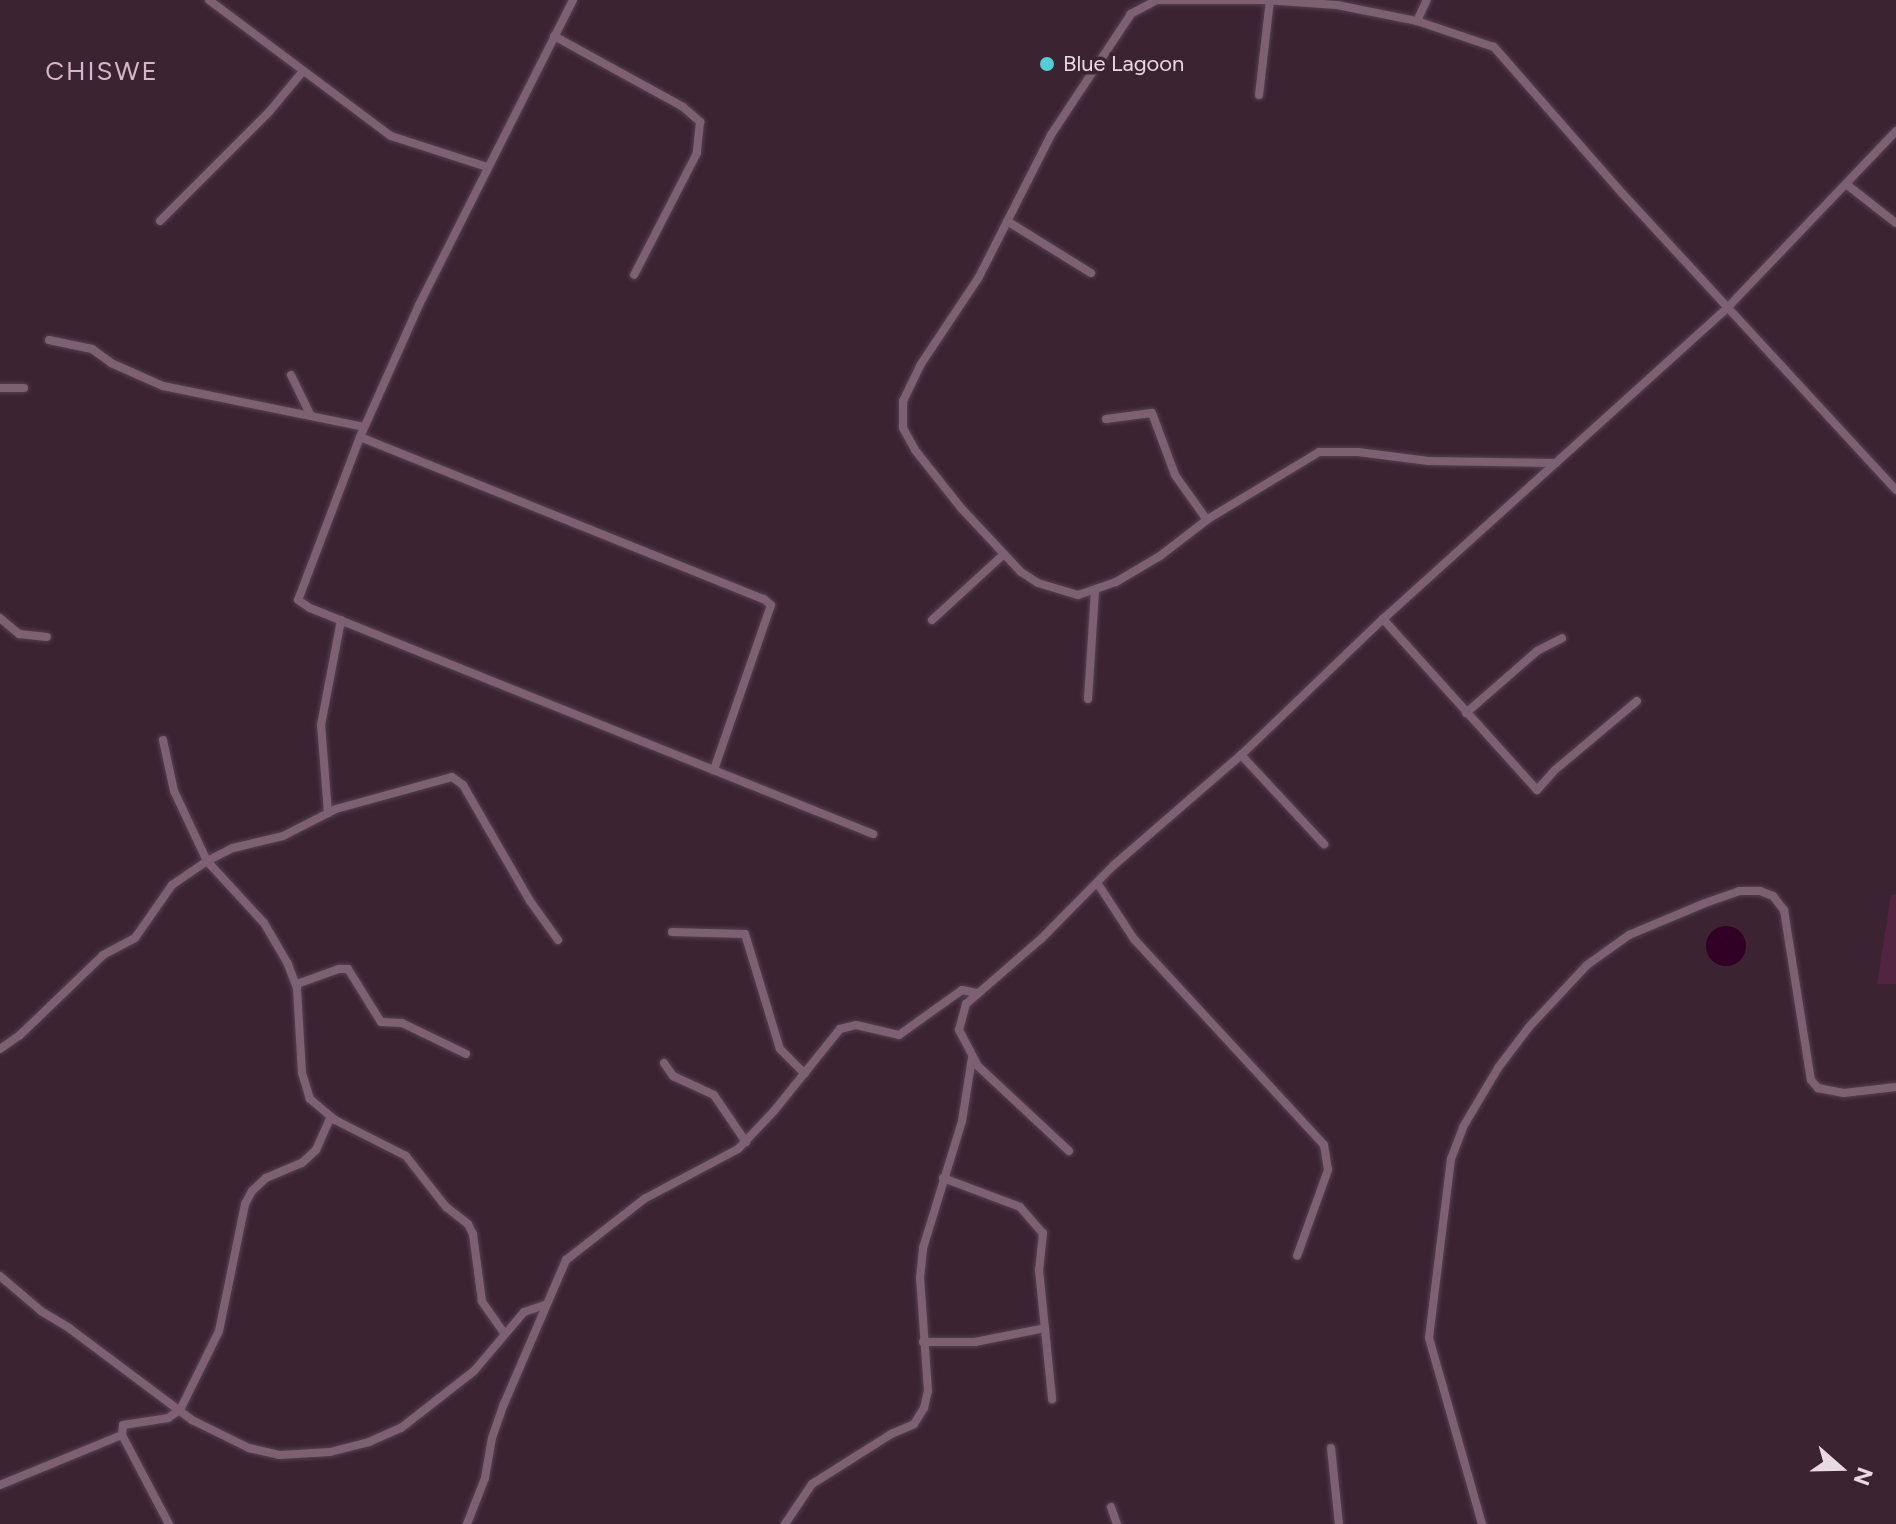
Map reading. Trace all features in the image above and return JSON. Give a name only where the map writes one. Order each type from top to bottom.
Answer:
[{"type":"street","points":[[209,0],[391,136],[487,167]]},
{"type":"street","points":[[573,0],[419,305],[364,427],[298,595],[302,604],[873,834]]},
{"type":"street","points":[[1557,463],[1428,461],[1358,452],[1319,452],[1207,520],[1160,556],[1095,592],[1078,595],[1063,592],[1021,572],[1003,555],[915,450],[903,428],[903,401],[921,364],[979,277],[1051,135],[1131,14],[1157,0],[1270,0],[1337,5],[1417,21],[1477,39],[1503,53],[1622,193],[1896,490]]},
{"type":"street","points":[[1259,95],[1270,0]]},
{"type":"street","points":[[1417,21],[1427,0]]},
{"type":"street","points":[[554,36],[683,107],[700,122],[700,141],[693,163],[634,275]]},
{"type":"street","points":[[160,221],[269,112],[303,71]]},
{"type":"street","points":[[1069,1151],[972,1058],[960,1036],[959,1019],[977,993],[1727,308],[1896,131]]},
{"type":"street","points":[[1846,184],[1896,223]]},
{"type":"street","points":[[1007,221],[1091,273]]},
{"type":"street","points":[[49,340],[92,349],[111,363],[163,386],[364,427]]},
{"type":"street","points":[[291,375],[310,414]]},
{"type":"street","points":[[0,388],[24,388]]},
{"type":"street","points":[[1106,419],[1152,413],[1175,475],[1207,520]]},
{"type":"street","points":[[360,437],[764,599],[771,605],[714,770]]},
{"type":"street","points":[[932,620],[1003,555]]},
{"type":"street","points":[[1088,699],[1095,592]]},
{"type":"street","points":[[0,618],[19,634],[47,637]]},
{"type":"street","points":[[1383,619],[1537,790],[1555,770],[1637,701]]},
{"type":"street","points":[[328,813],[321,725],[341,620]]},
{"type":"street","points":[[1466,713],[1537,651],[1562,638]]},
{"type":"street","points":[[163,740],[174,791],[207,861],[264,923],[297,984],[304,1084],[310,1099],[331,1117],[406,1156],[446,1207],[468,1224],[473,1234],[482,1301],[504,1333]]},
{"type":"street","points":[[1241,755],[1324,844]]},
{"type":"street","points":[[0,1049],[20,1035],[103,955],[135,938],[172,885],[207,861],[233,848],[283,836],[328,813],[444,777],[458,779],[530,901],[558,940]]},
{"type":"street","points":[[1098,884],[1134,939],[1324,1145],[1328,1170],[1297,1256]]},
{"type":"street","points":[[1482,1524],[1429,1338],[1451,1159],[1463,1127],[1498,1068],[1529,1027],[1587,965],[1621,939],[1705,903],[1739,891],[1760,891],[1773,896],[1784,910],[1803,1048],[1813,1084],[1844,1093],[1896,1087]]},
{"type":"street","points":[[672,932],[745,934],[780,1049],[805,1074]]},
{"type":"street","points":[[297,984],[339,969],[348,969],[381,1022],[402,1023],[466,1054]]},
{"type":"street","points":[[467,1524],[485,1478],[500,1415],[544,1305],[566,1260],[644,1199],[711,1165],[746,1142],[840,1029],[847,1025],[899,1035],[962,990],[977,993]]},
{"type":"street","points":[[785,1524],[812,1484],[918,1419],[928,1391],[920,1278],[923,1248],[962,1121],[972,1058]]},
{"type":"street","points":[[664,1063],[673,1076],[714,1095],[746,1142]]},
{"type":"street","points":[[169,1524],[122,1435],[123,1425],[168,1418],[180,1410],[219,1331],[245,1204],[252,1191],[266,1178],[302,1163],[316,1150],[331,1117]]},
{"type":"street","points":[[943,1178],[1020,1207],[1038,1223],[1043,1233],[1039,1270],[1052,1399]]},
{"type":"street","points":[[0,1276],[41,1311],[192,1420],[249,1448],[279,1455],[330,1452],[369,1442],[410,1422],[474,1371],[524,1312],[544,1305]]},
{"type":"street","points":[[923,1342],[975,1342],[1045,1328]]},
{"type":"street","points":[[0,1485],[122,1435]]},
{"type":"street","points":[[1331,1448],[1339,1524]]},
{"type":"street","points":[[1111,1507],[1117,1524]]},
{"type":"shaded area","points":[[1896,894],[1896,984],[1877,984],[1891,895]]},
{"type":"shaded area","points":[[1726,926],[1740,932],[1746,946],[1740,960],[1726,966],[1712,960],[1706,946],[1712,932]]},
{"type":"place","name":"Blue Lagoon","points":[[1047,64]]},
{"type":"district","name":"CHISWE","points":[[102,72]]}]
